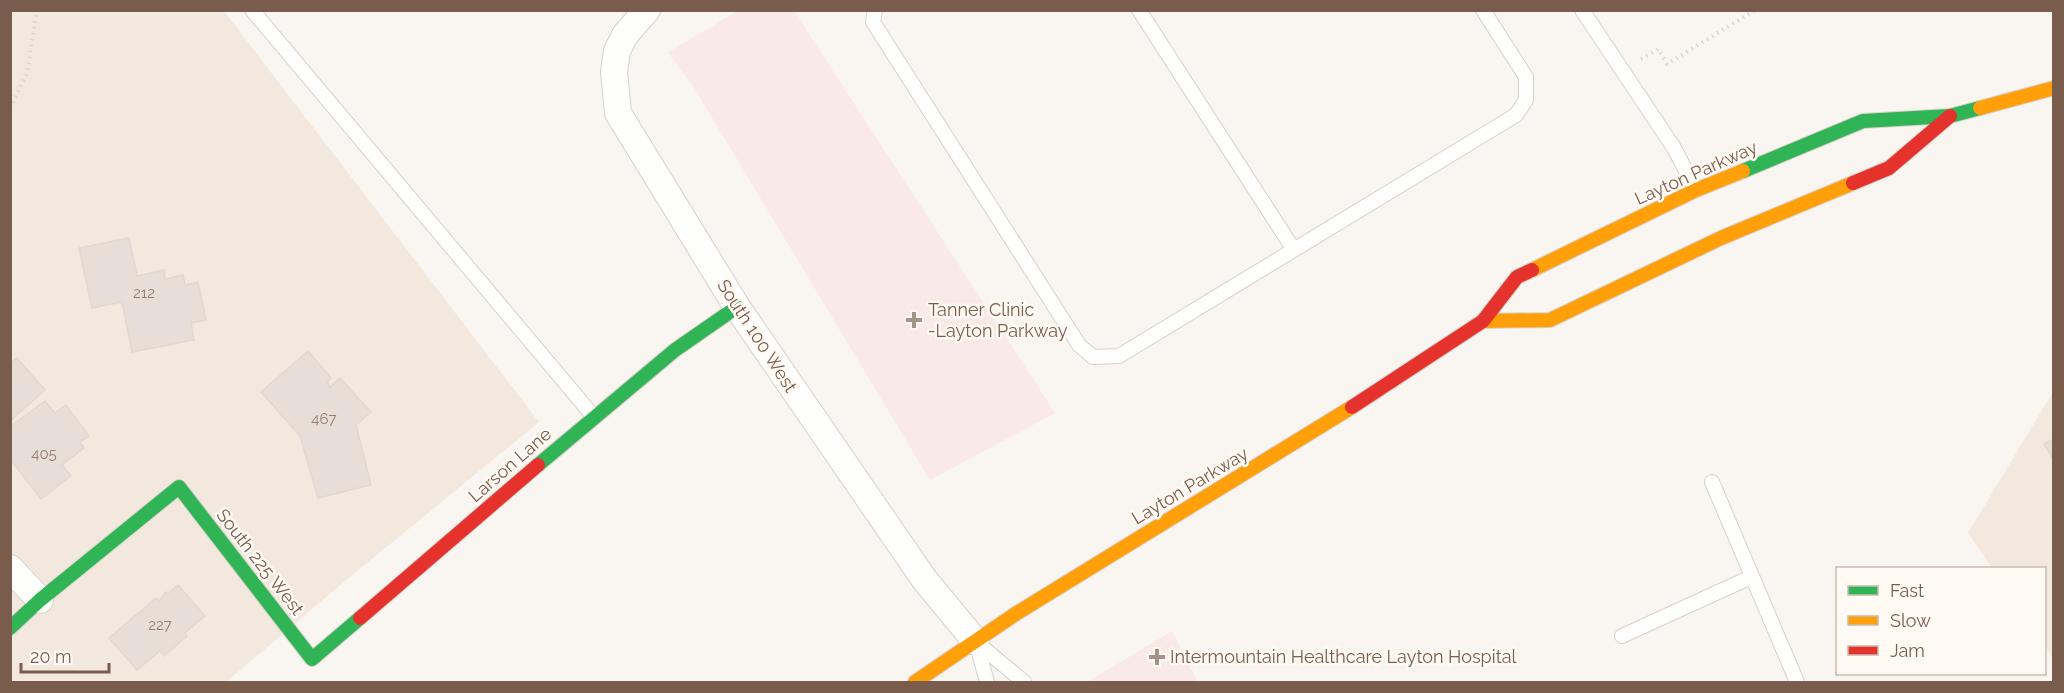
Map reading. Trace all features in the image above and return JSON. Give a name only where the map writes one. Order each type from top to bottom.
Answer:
[{"type":"main road","name":"Layton Parkway","points":[[915,682],[1017,613],[1327,424],[1483,321],[1517,277],[1696,190],[1863,121],[1950,116],[2054,88]]},
{"type":"main road","name":"Layton Parkway","points":[[1483,321],[1550,320],[1721,238],[1889,168],[1950,116]]},
{"type":"main road","name":"Larson Lane","points":[[312,659],[594,417],[675,350],[737,307]]},
{"type":"main road","name":"South 225 West","points":[[40,600],[179,487],[312,659]]},
{"type":"main road","points":[[10,628],[40,600]]},
{"type":"street","name":"South 100 West","points":[[647,10],[625,35],[617,51],[614,72],[618,113],[737,307],[924,579],[976,642]]},
{"type":"street","points":[[10,568],[40,600]]},
{"type":"lane","points":[[252,10],[594,417]]},
{"type":"lane","points":[[875,10],[873,22],[1079,345],[1094,357],[1119,356],[1516,115],[1526,100],[1526,77],[1483,10]]},
{"type":"lane","points":[[1139,10],[1294,249]]},
{"type":"lane","points":[[1582,10],[1674,148],[1696,190]]},
{"type":"lane","points":[[1712,482],[1797,682]]},
{"type":"lane","points":[[1622,636],[1751,577]]},
{"type":"lane","points":[[976,642],[987,682]]},
{"type":"lane","points":[[976,642],[1024,682]]},
{"type":"path","points":[[10,108],[27,73],[37,10]]},
{"type":"path","points":[[1641,59],[1658,49],[1667,64],[1755,10]]},
{"type":"shaded area","points":[[10,11],[224,11],[539,422],[226,682],[11,682]]},
{"type":"shaded area","name":"Tanner Clinic -Layton Parkway","points":[[737,11],[794,11],[1055,413],[930,480],[693,86],[668,53]]},
{"type":"shaded area","points":[[2053,392],[2053,659],[2046,647],[2046,567],[1991,567],[1968,533]]},
{"type":"shaded area","name":"Intermountain Healthcare Layton Hospital","points":[[1172,631],[1198,682],[1087,682]]},
{"type":"building","points":[[129,238],[137,276],[164,270],[165,279],[183,275],[185,285],[198,282],[206,320],[191,323],[194,340],[132,352],[122,302],[92,308],[79,248]]},
{"type":"building","points":[[308,351],[331,378],[327,382],[330,387],[340,378],[371,412],[356,425],[371,485],[318,498],[300,436],[261,392]]},
{"type":"building","points":[[17,358],[45,390],[11,420],[10,364]]},
{"type":"building","points":[[45,401],[55,413],[66,405],[89,436],[80,442],[84,448],[62,465],[71,476],[41,499],[10,459],[10,427]]},
{"type":"building","points":[[2054,439],[2054,459],[2053,459],[2044,444]]},
{"type":"building","points":[[178,585],[205,616],[164,656],[160,651],[137,670],[109,638],[156,598],[159,601],[166,592],[167,594]]},
{"type":"traffic: fast","points":[[1743,171],[1863,121],[1950,116],[1980,108]]},
{"type":"traffic: fast","points":[[538,465],[675,350],[737,307]]},
{"type":"traffic: fast","points":[[10,628],[40,600],[179,487],[312,659],[360,618]]},
{"type":"traffic: slow","points":[[1980,108],[2054,88]]},
{"type":"traffic: slow","points":[[1532,270],[1696,190],[1743,171]]},
{"type":"traffic: slow","points":[[1483,321],[1550,320],[1721,238],[1853,183]]},
{"type":"traffic: slow","points":[[915,682],[1017,613],[1352,407]]},
{"type":"traffic: jam","points":[[1853,183],[1889,168],[1950,116]]},
{"type":"traffic: jam","points":[[1352,407],[1483,321],[1517,277],[1532,270]]},
{"type":"traffic: jam","points":[[360,618],[538,465]]},
{"type":"place","name":"Tanner Clinic -Layton Parkway","points":[[914,320]]},
{"type":"place","name":"Intermountain Healthcare Layton Hospital","points":[[1157,657]]}]
